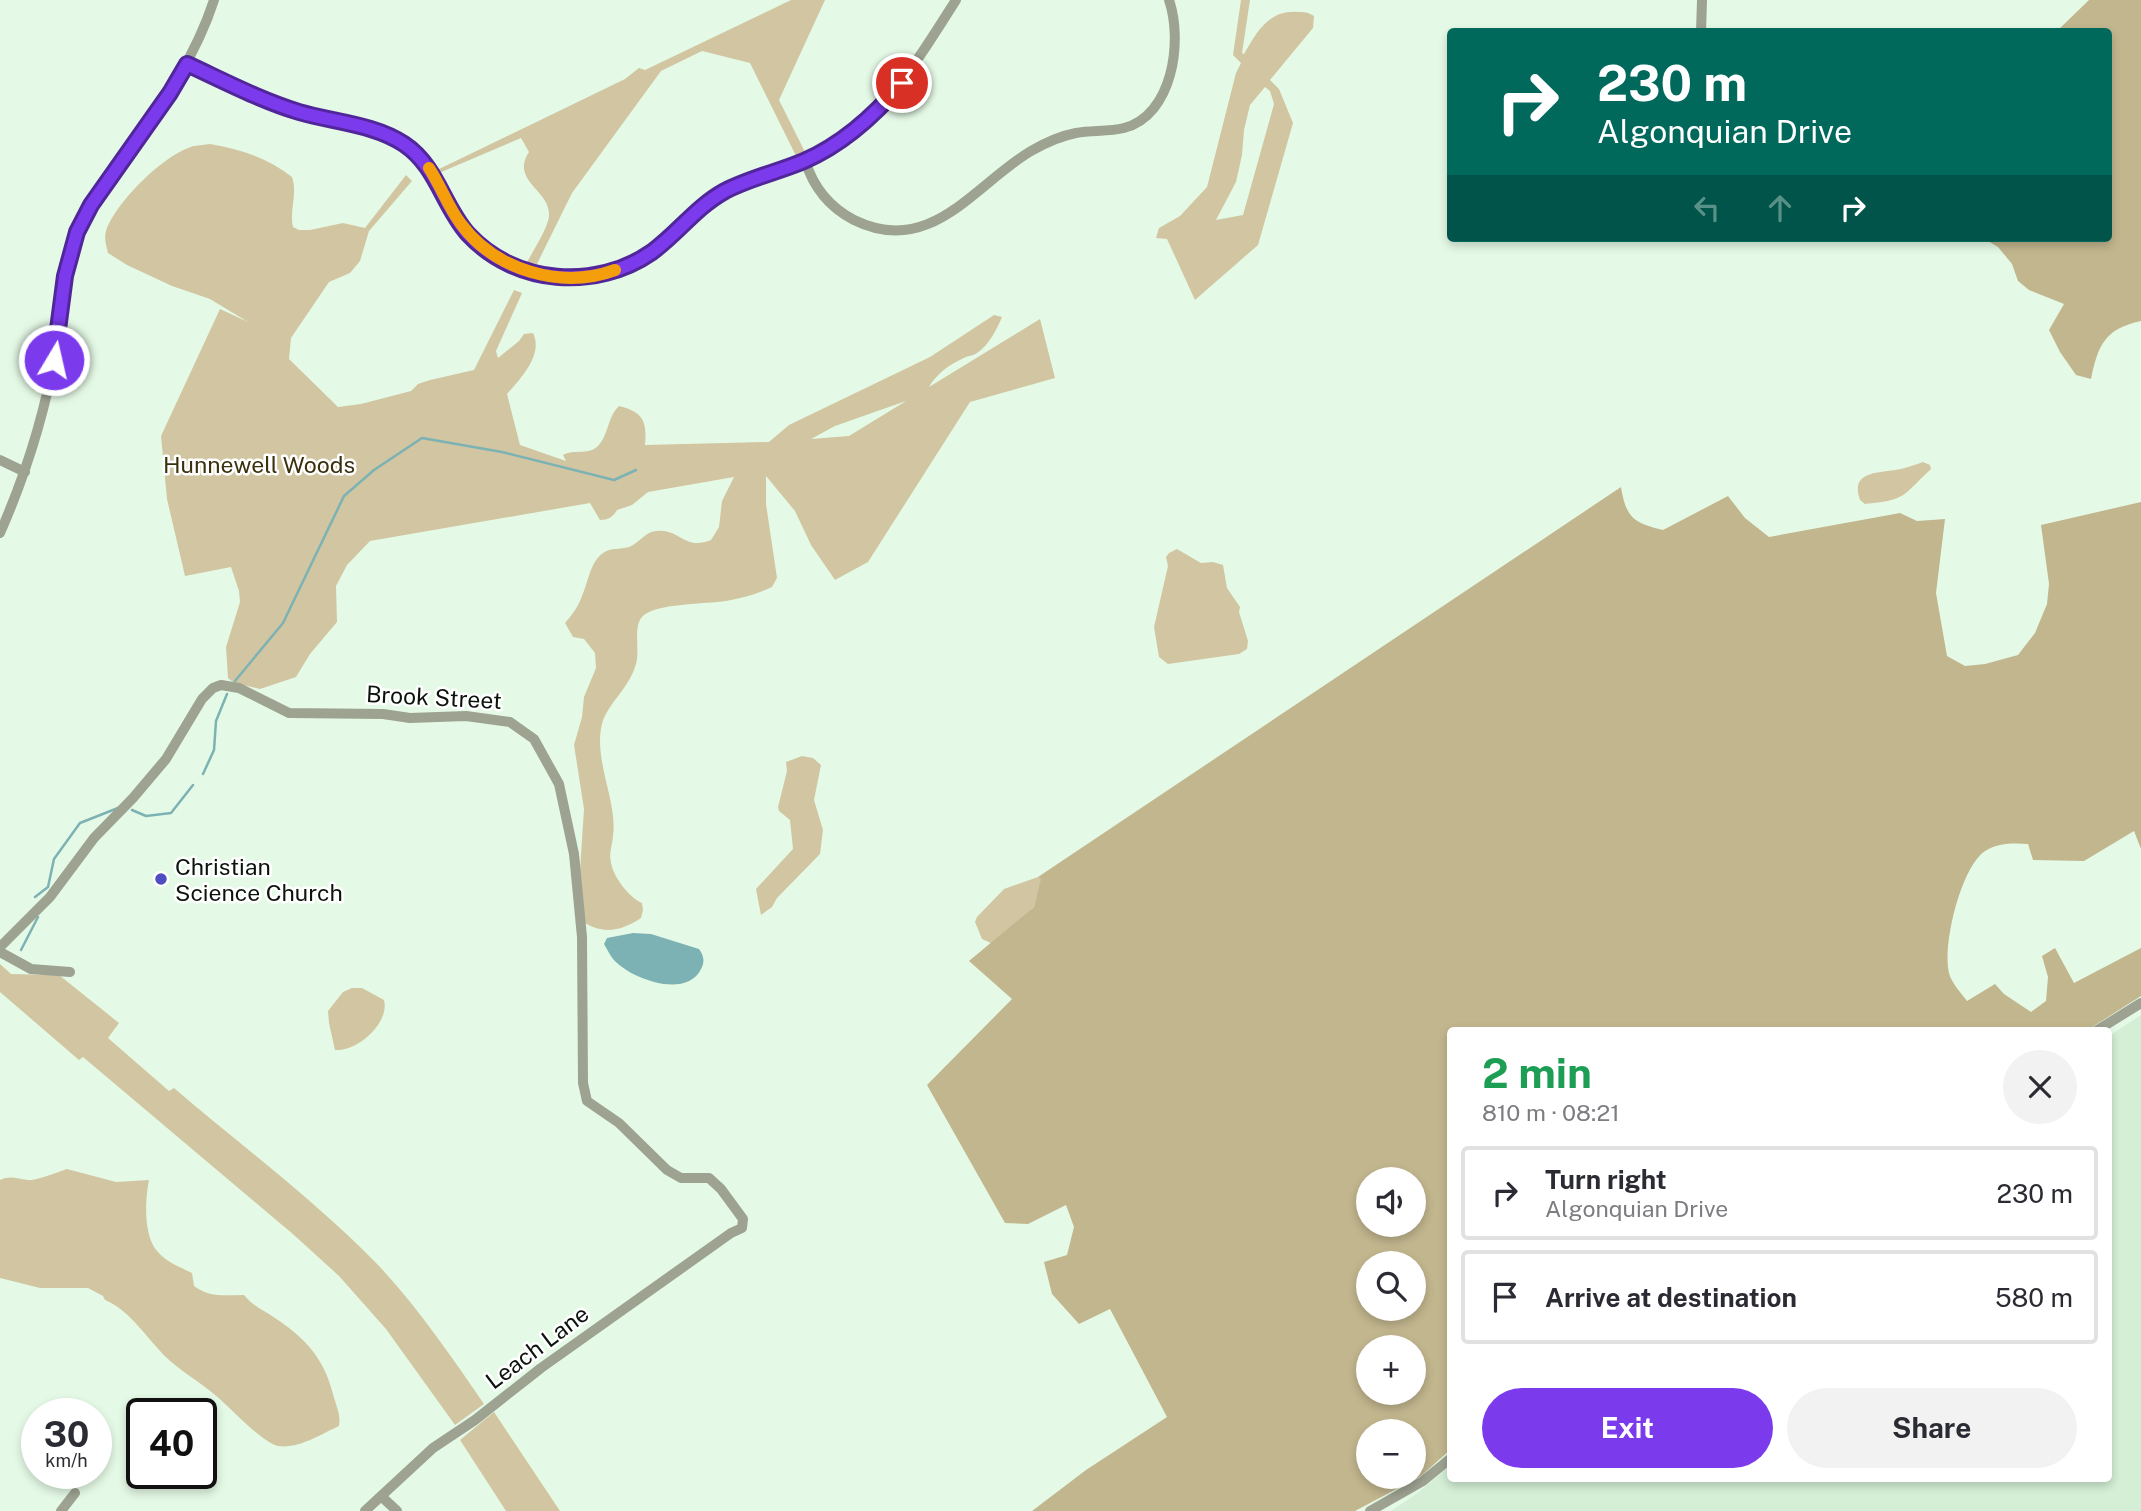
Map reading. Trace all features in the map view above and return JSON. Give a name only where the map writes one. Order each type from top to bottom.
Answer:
[{"type":"street","points":[[0,533],[25,472],[54,360],[65,276],[77,232],[91,205],[170,93],[187,64],[214,0]]},
{"type":"street","points":[[187,64],[282,106],[376,131],[396,139],[413,151],[428,167],[458,222],[475,240],[507,262],[544,275],[587,277],[633,263],[655,249],[695,211],[717,195],[805,160],[854,131],[902,83],[956,0]]},
{"type":"street","points":[[805,160],[812,180],[824,198],[841,213],[863,224],[904,229],[940,219],[1043,144],[1076,133],[1125,128],[1142,119],[1166,87],[1174,61],[1176,34],[1169,0]]},
{"type":"street","points":[[1701,28],[1702,0]]},
{"type":"street","points":[[0,460],[25,472]]},
{"type":"street","name":"Brook Street","points":[[70,972],[31,969],[0,950],[50,897],[94,838],[166,759],[202,699],[213,688],[221,685],[239,688],[289,713],[383,714],[410,718],[466,716],[510,722],[534,739],[559,785],[574,854],[582,937],[583,1083],[587,1101],[619,1123],[667,1170],[681,1178],[709,1178],[721,1189],[743,1219],[742,1228]]},
{"type":"street","points":[[2102,1027],[2141,1003]]},
{"type":"street","name":"Leach Lane","points":[[365,1511],[433,1448],[475,1420],[541,1367],[731,1233],[742,1228]]},
{"type":"street","points":[[1370,1511],[1423,1481],[1447,1461]]},
{"type":"street","points":[[61,1511],[75,1493]]},
{"type":"street","points":[[381,1496],[397,1511]]},
{"type":"shaded area","points":[[2089,0],[2141,0],[2141,321],[2111,334],[2100,348],[2091,379],[2076,375],[2049,330],[2064,304],[2029,290],[2018,281],[2012,264],[1998,247],[1990,242],[2112,242],[2112,28],[2060,28]]},
{"type":"shaded area","points":[[1621,487],[1626,506],[1633,517],[1645,525],[1663,530],[1728,496],[1745,518],[1769,537],[1900,513],[1917,521],[1945,519],[1936,593],[1947,656],[1965,666],[1985,664],[2018,655],[2035,633],[2047,604],[2049,584],[2041,525],[2141,502],[2141,849],[2134,831],[2084,861],[2033,860],[2028,844],[2006,844],[1985,851],[1976,860],[1961,889],[1951,926],[1948,960],[1952,980],[1967,1001],[1995,984],[2004,994],[2031,1012],[2046,1001],[2048,977],[2042,956],[2055,948],[2074,983],[2141,948],[2141,996],[2092,1027],[1447,1027],[1447,1453],[1426,1472],[1426,1419],[1356,1419],[1356,1489],[1396,1489],[1355,1511],[1032,1511],[1086,1470],[1167,1417],[1110,1309],[1079,1324],[1052,1294],[1044,1262],[1067,1255],[1074,1227],[1066,1205],[1028,1224],[1005,1223],[927,1085],[1012,999],[969,961],[1034,907],[1041,879],[1038,877]]},
{"type":"shaded area","points":[[2141,1015],[2141,1511],[1391,1511],[1426,1489],[1447,1468],[1447,1482],[2112,1482],[2112,1034]]},
{"type":"green space","points":[[791,0],[825,0],[779,100],[809,160],[800,164],[750,63],[702,51],[661,71],[572,193],[535,268],[525,266],[543,233],[549,215],[548,206],[524,171],[524,162],[529,152],[521,138],[439,173],[437,170],[625,79],[639,68],[645,70]]},
{"type":"green space","points":[[1241,0],[1250,0],[1244,54],[1259,31],[1271,19],[1288,12],[1304,12],[1314,16],[1313,28],[1270,80],[1279,89],[1293,123],[1258,245],[1195,300],[1167,239],[1156,238],[1159,228],[1180,216],[1207,187],[1236,73],[1241,63],[1233,55]],"holes":[[[1265,87],[1270,91],[1274,104],[1243,215],[1216,220],[1236,182],[1250,105]]]},
{"type":"green space","name":"Hunnewell Woods","points":[[210,144],[253,155],[292,177],[292,221],[293,227],[299,230],[343,223],[365,228],[406,175],[412,181],[369,231],[360,261],[350,273],[329,282],[291,338],[289,359],[338,407],[411,391],[418,384],[430,380],[474,370],[514,290],[522,293],[496,351],[498,358],[524,334],[533,333],[536,341],[529,366],[507,394],[520,445],[566,461],[563,455],[589,451],[601,443],[619,406],[634,411],[642,419],[645,445],[769,442],[789,425],[930,357],[994,315],[1002,317],[985,346],[975,354],[947,367],[929,387],[1040,319],[1055,378],[970,402],[868,562],[835,580],[811,545],[795,511],[766,476],[766,504],[777,578],[772,587],[726,601],[658,609],[648,612],[639,621],[633,673],[608,710],[600,738],[614,823],[610,854],[612,867],[624,888],[642,903],[641,918],[633,923],[609,930],[593,927],[577,917],[584,809],[574,745],[582,717],[584,697],[596,668],[595,653],[584,639],[573,637],[565,623],[579,604],[595,562],[606,551],[629,547],[656,531],[671,533],[694,543],[711,540],[719,527],[722,501],[734,477],[648,492],[632,505],[600,520],[590,503],[370,541],[347,565],[336,586],[337,622],[310,654],[296,677],[260,689],[234,683],[228,678],[226,647],[240,602],[239,591],[231,567],[185,576],[167,499],[161,436],[220,309],[248,322],[210,299],[172,286],[127,265],[108,253],[105,239],[111,219],[142,181],[182,151]],"holes":[[[906,401],[849,436],[811,439],[835,426]]]},
{"type":"green space","points":[[1923,462],[1930,465],[1931,469],[1903,495],[1889,501],[1865,504],[1860,500],[1858,491],[1862,479]]},
{"type":"green space","points":[[1177,549],[1201,563],[1223,565],[1227,588],[1240,607],[1239,612],[1248,641],[1247,649],[1239,654],[1168,664],[1159,657],[1154,627],[1168,566],[1166,557]]},
{"type":"green space","points":[[802,756],[813,758],[821,765],[814,800],[823,830],[820,854],[777,898],[772,907],[761,915],[756,889],[793,849],[790,820],[778,807],[787,771],[786,762]]},
{"type":"green space","points":[[1038,877],[1042,879],[1034,907],[993,944],[982,939],[975,922],[977,917],[1004,889]]},
{"type":"green space","points":[[0,964],[11,974],[59,975],[119,1023],[108,1038],[169,1091],[174,1088],[279,1175],[380,1267],[421,1316],[484,1404],[455,1425],[386,1329],[339,1276],[83,1057],[79,1060],[0,992]]},
{"type":"green space","points":[[362,988],[384,1000],[385,1009],[377,1026],[362,1041],[335,1050],[328,1011],[343,992]]},
{"type":"green space","points":[[67,1169],[116,1182],[149,1180],[146,1207],[148,1227],[153,1245],[161,1256],[192,1273],[194,1286],[200,1290],[218,1295],[244,1295],[304,1341],[319,1359],[329,1381],[339,1414],[339,1426],[294,1445],[278,1446],[271,1443],[168,1359],[131,1318],[103,1296],[88,1288],[40,1288],[0,1278],[0,1180],[32,1180]]},
{"type":"green space","points":[[494,1412],[560,1511],[506,1511],[460,1440]]},
{"type":"water","points":[[633,933],[651,934],[699,949],[703,959],[701,969],[694,978],[671,984],[657,983],[631,973],[613,959],[604,944],[607,938]]},
{"type":"waterway","points":[[235,681],[283,623],[344,496],[374,470],[422,438],[502,452],[614,480],[636,470]]},
{"type":"waterway","points":[[203,774],[214,750],[216,721],[227,694]]},
{"type":"waterway","points":[[132,810],[146,816],[171,813],[193,785]]},
{"type":"waterway","points":[[35,897],[48,887],[54,859],[80,823],[118,808]]},
{"type":"waterway","points":[[21,950],[38,917]]},
{"type":"slow traffic","points":[[429,168],[458,222],[485,249],[507,262],[530,272],[558,278],[587,277],[615,270]]},
{"type":"place","name":"Christian Science Church","points":[[161,879]]},
{"type":"route","points":[[54,360],[65,276],[77,232],[91,205],[170,93],[187,64],[282,106],[376,131],[396,139],[413,151],[428,167],[458,222],[485,249],[518,268],[558,278],[587,277],[633,263],[655,249],[695,211],[717,195],[805,160],[854,131],[902,83]]}]
